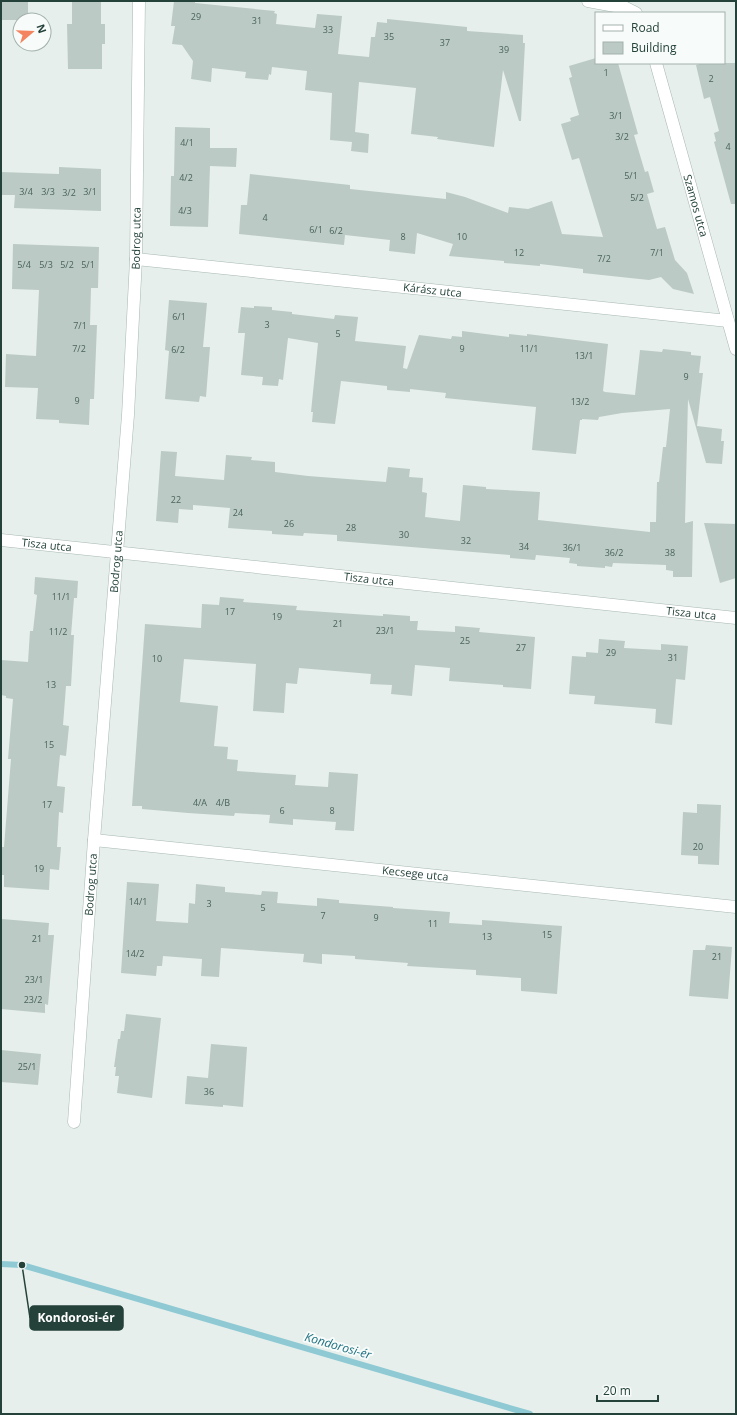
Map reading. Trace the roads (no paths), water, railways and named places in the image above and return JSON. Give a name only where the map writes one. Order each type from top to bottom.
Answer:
[{"type":"street","name":"Bodrog utca","points":[[74,1122],[94,840],[128,415],[136,259],[139,1]]},
{"type":"street","points":[[588,1],[626,8],[634,12]]},
{"type":"street","name":"Szamos utca","points":[[656,64],[736,349]]},
{"type":"street","name":"Kárász utca","points":[[136,259],[728,322]]},
{"type":"street","name":"Tisza utca","points":[[1,540],[736,618]]},
{"type":"street","name":"Kecsege utca","points":[[94,840],[736,907]]},
{"type":"waterway","name":"Kondorosi-ér","points":[[1,1264],[22,1265],[530,1414]]},
{"type":"place","name":"Kondorosi-ér","points":[[22,1265]]}]
